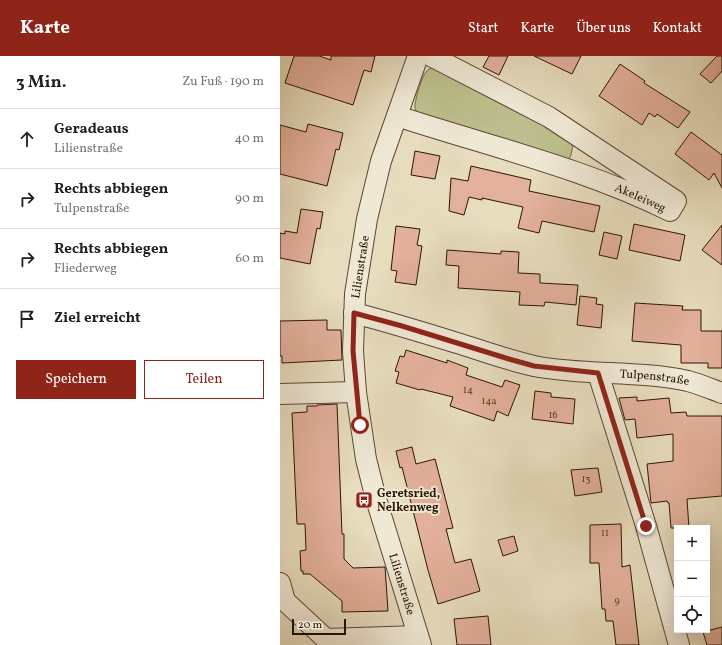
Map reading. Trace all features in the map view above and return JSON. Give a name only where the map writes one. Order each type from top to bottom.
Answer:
[{"type":"street","name":"Lilienstraße","points":[[418,56],[381,161],[368,219],[356,286],[353,351],[356,392],[366,459],[376,499],[420,640]]},
{"type":"street","name":"Akeleiweg","points":[[397,116],[582,173],[670,211],[673,206],[676,200],[561,125],[431,56]]},
{"type":"street","name":"Tulpenstraße","points":[[354,313],[534,366],[598,373],[668,378],[688,382],[722,393]]},
{"type":"street","points":[[598,373],[646,526],[679,645]]},
{"type":"street","points":[[280,394],[356,392]]},
{"type":"street","points":[[282,597],[323,642],[420,640]]},
{"type":"green space","points":[[434,68],[574,140],[571,155],[567,162],[420,116],[415,108],[422,78],[428,70]]},
{"type":"building","points":[[294,56],[319,56],[331,60],[331,56],[375,56],[371,72],[364,70],[353,105],[285,83]]},
{"type":"building","points":[[489,56],[508,56],[499,75],[483,67]]},
{"type":"building","points":[[534,56],[581,56],[572,74]]},
{"type":"building","points":[[717,56],[722,56],[722,71],[711,83],[700,74]]},
{"type":"building","points":[[620,64],[645,81],[644,83],[690,112],[678,128],[657,114],[655,117],[649,113],[642,125],[599,96]]},
{"type":"building","points":[[308,124],[343,133],[339,150],[336,149],[327,186],[280,174],[280,125],[306,132]]},
{"type":"building","points":[[691,132],[722,155],[722,188],[714,173],[709,180],[675,154]]},
{"type":"building","points":[[415,151],[440,156],[435,179],[411,175]]},
{"type":"building","points":[[471,166],[531,180],[529,191],[600,206],[594,232],[542,221],[539,233],[518,228],[523,207],[482,198],[482,200],[469,197],[464,215],[449,211],[451,178],[468,181]]},
{"type":"building","points":[[301,209],[323,212],[320,229],[317,228],[310,264],[280,258],[280,233],[285,234],[285,231],[297,233]]},
{"type":"building","points":[[634,224],[685,235],[680,261],[629,250]]},
{"type":"building","points":[[722,225],[722,265],[702,250]]},
{"type":"building","points":[[396,226],[420,229],[417,245],[422,246],[416,285],[395,282],[397,271],[391,270]]},
{"type":"building","points":[[604,232],[622,236],[617,259],[599,255]]},
{"type":"building","points":[[447,250],[501,254],[501,251],[519,252],[518,273],[540,274],[540,283],[578,285],[576,305],[545,302],[544,306],[519,305],[520,292],[458,288],[459,266],[446,265]]},
{"type":"building","points":[[580,296],[597,298],[596,304],[603,305],[601,328],[577,325]]},
{"type":"building","points":[[635,303],[683,306],[682,310],[701,310],[701,331],[722,331],[722,368],[708,368],[708,363],[681,363],[681,345],[632,341]]},
{"type":"building","points":[[327,320],[327,330],[341,330],[342,360],[282,363],[282,356],[280,356],[280,321]]},
{"type":"building","points":[[406,350],[447,363],[447,360],[468,368],[466,375],[502,387],[505,380],[520,385],[508,416],[497,411],[494,421],[450,406],[453,397],[396,383],[399,372],[395,371],[400,356],[404,357]]},
{"type":"building","points":[[535,391],[551,393],[551,397],[575,399],[573,424],[532,419]]},
{"type":"building","points":[[637,397],[637,401],[669,398],[671,413],[686,412],[687,416],[722,416],[722,496],[687,499],[689,525],[674,525],[674,528],[671,528],[669,503],[667,501],[651,503],[647,464],[673,461],[673,434],[637,438],[635,419],[625,420],[619,398]]},
{"type":"building","points":[[337,404],[344,559],[353,568],[385,567],[388,611],[342,612],[342,601],[310,574],[303,574],[303,571],[301,571],[300,551],[306,550],[305,524],[297,524],[292,413],[307,412],[307,406]]},
{"type":"building","points":[[412,447],[416,464],[435,459],[453,528],[446,529],[455,563],[471,559],[480,591],[438,604],[402,467],[400,468],[396,451]]},
{"type":"building","points":[[598,468],[602,492],[575,496],[571,470]]},
{"type":"building","points":[[621,524],[622,567],[630,565],[639,645],[616,645],[613,621],[606,621],[605,609],[602,609],[599,563],[590,563],[590,525]]},
{"type":"building","points":[[514,536],[518,551],[503,556],[498,540]]},
{"type":"building","points":[[488,616],[491,645],[457,645],[454,619]]},
{"type":"building","points":[[722,627],[722,645],[707,645],[703,633],[710,633],[710,630]]},
{"type":"place","name":"Geretsried, Nelkenweg","points":[[364,500]]},
{"type":"route","points":[[360,425],[353,351],[354,313],[534,366],[598,373],[646,526]]}]
